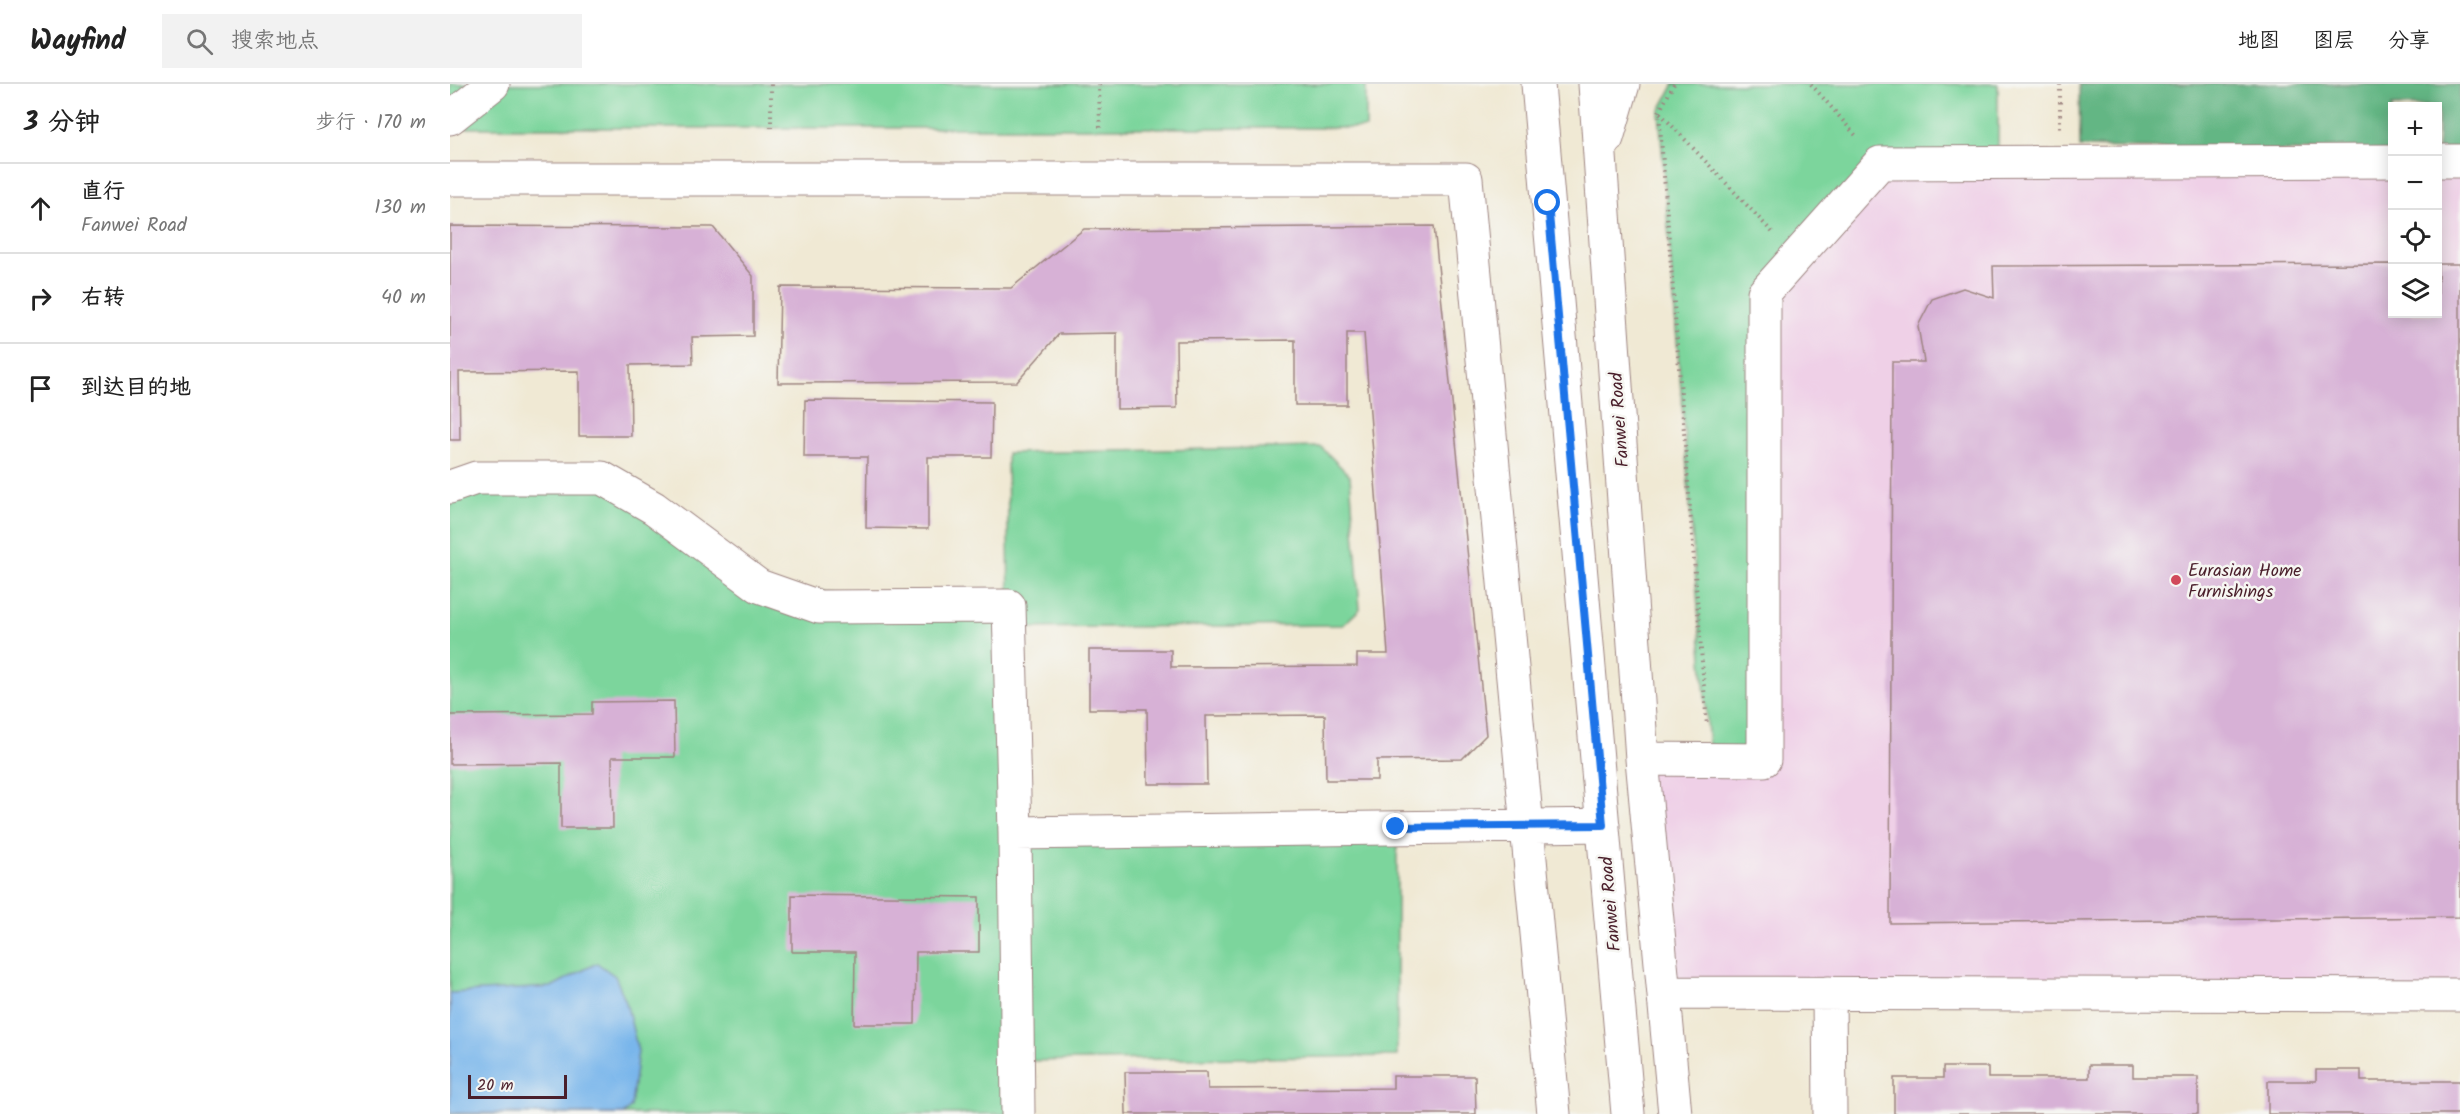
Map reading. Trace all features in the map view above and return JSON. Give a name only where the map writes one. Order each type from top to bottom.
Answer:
[{"type":"street","points":[[450,118],[493,84]]},
{"type":"street","points":[[1524,84],[1544,155]]},
{"type":"street","name":"Fanwei Road","points":[[1538,84],[1628,1114]]},
{"type":"street","name":"Fanwei Road","points":[[1595,84],[1642,759],[1676,1114]]},
{"type":"street","points":[[1600,160],[1623,84]]},
{"type":"street","points":[[1642,759],[1764,760],[1764,293],[1880,163],[2388,161]]},
{"type":"street","points":[[2442,161],[2460,161]]},
{"type":"street","points":[[450,179],[1466,179],[1554,1114]]},
{"type":"street","points":[[450,487],[476,478],[602,478],[654,508],[759,586],[819,607],[1009,606],[1015,833],[1018,1114]]},
{"type":"street","points":[[1015,833],[1603,825]]},
{"type":"street","points":[[1665,993],[2460,995]]},
{"type":"street","points":[[1829,993],[1830,1114]]},
{"type":"path","points":[[771,84],[771,128]]},
{"type":"path","points":[[1099,84],[1100,128]]},
{"type":"path","points":[[1674,84],[1659,112],[1710,760]]},
{"type":"path","points":[[1811,84],[1880,163]]},
{"type":"path","points":[[2060,84],[2061,162]]},
{"type":"path","points":[[1659,112],[1796,258]]},
{"type":"shaded area","name":"Eurasian Home Furnishings","points":[[2388,161],[2388,318],[2442,318],[2442,161],[2460,161],[2460,995],[1665,993],[1642,759],[1710,760],[1764,293],[1880,163]]},
{"type":"green space","points":[[450,84],[1366,84],[1366,128],[450,128]]},
{"type":"green space","points":[[1674,84],[1998,84],[1998,162],[1880,163],[1764,293],[1764,760],[1710,760],[1659,112]]},
{"type":"green space","points":[[2079,84],[2460,84],[2460,153],[2442,153],[2442,102],[2388,102],[2388,153],[2080,147]]},
{"type":"green space","points":[[1321,447],[1350,476],[1360,609],[1343,625],[1010,628],[1015,832],[1397,827],[1397,1056],[1018,1061],[1018,1114],[450,1114],[450,487],[602,478],[758,586],[1009,606],[1007,453]]},
{"type":"water","points":[[597,963],[615,976],[626,1002],[638,1051],[631,1107],[623,1114],[450,1113],[450,993],[551,987]]},
{"type":"building","points":[[450,226],[713,227],[753,276],[753,336],[692,337],[693,364],[630,365],[631,436],[579,436],[579,371],[459,372],[460,440],[450,440]]},
{"type":"building","points":[[1434,226],[1486,735],[1462,759],[1377,760],[1377,780],[1326,780],[1325,715],[1206,716],[1207,784],[1148,784],[1147,709],[1089,709],[1089,650],[1171,650],[1171,667],[1357,666],[1357,654],[1388,654],[1364,333],[1347,333],[1347,405],[1295,405],[1295,340],[1176,341],[1177,408],[1117,409],[1117,333],[1059,334],[1017,382],[778,383],[780,287],[1011,288],[1084,229]]},
{"type":"building","name":"Eurasian Home Furnishings","points":[[2388,264],[2388,318],[2442,318],[2442,264],[2460,264],[2460,917],[1890,923],[1892,362],[1924,362],[1918,326],[1932,299],[1963,288],[1994,298],[1993,266]]},
{"type":"building","points":[[805,400],[992,402],[991,457],[928,457],[928,529],[866,528],[867,457],[804,457]]},
{"type":"building","points":[[674,701],[675,757],[612,757],[613,828],[561,828],[561,763],[450,764],[450,715],[592,714],[592,702]]},
{"type":"building","points":[[792,895],[979,897],[979,952],[916,952],[915,1024],[854,1024],[855,952],[792,952]]},
{"type":"building","points":[[2089,1065],[2133,1065],[2133,1077],[2198,1077],[2198,1114],[1894,1114],[1894,1078],[1943,1078],[1943,1067],[1988,1067],[1988,1078],[2089,1078]]},
{"type":"building","points":[[2316,1070],[2361,1070],[2361,1081],[2460,1081],[2460,1114],[2268,1114],[2268,1081],[2316,1081]]},
{"type":"building","points":[[1125,1072],[1207,1072],[1208,1089],[1393,1088],[1393,1076],[1475,1076],[1476,1114],[1126,1114]]},
{"type":"place","name":"Eurasian Home Furnishings","points":[[2176,580]]},
{"type":"route","points":[[1396,827],[1603,825],[1548,203]]}]
